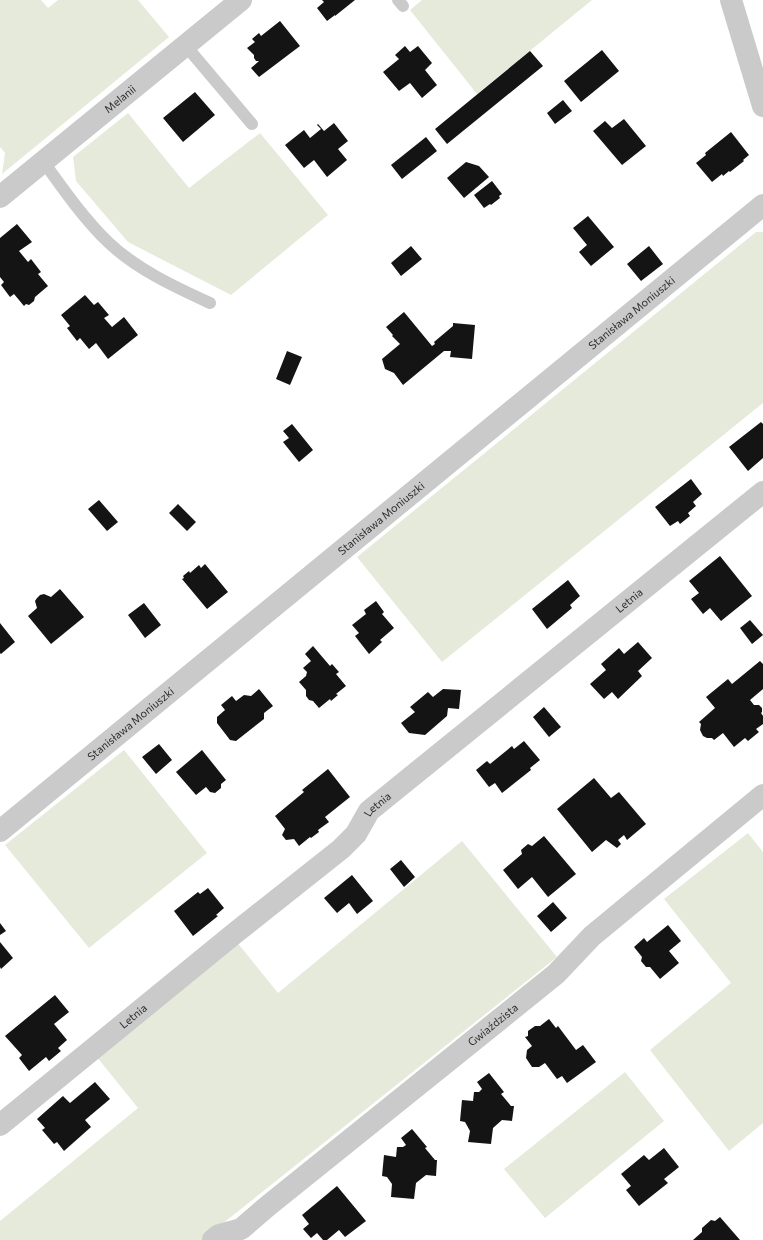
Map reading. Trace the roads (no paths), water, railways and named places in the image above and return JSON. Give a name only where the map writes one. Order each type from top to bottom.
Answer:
[{"type":"street","name":"Melanii","points":[[0,197],[186,46],[240,0]]},
{"type":"street","points":[[732,0],[763,106]]},
{"type":"street","name":"Stanisława Moniuszki","points":[[0,831],[763,205]]},
{"type":"street","name":"Letnia","points":[[0,1125],[341,849],[356,834],[369,811],[763,492]]},
{"type":"street","name":"Gwiaździsta","points":[[213,1240],[220,1235],[241,1229],[269,1204],[550,979],[592,936],[763,795]]},
{"type":"lane","points":[[186,46],[252,124]]},
{"type":"lane","points":[[44,161],[73,202],[108,243],[165,282],[210,303]]}]
